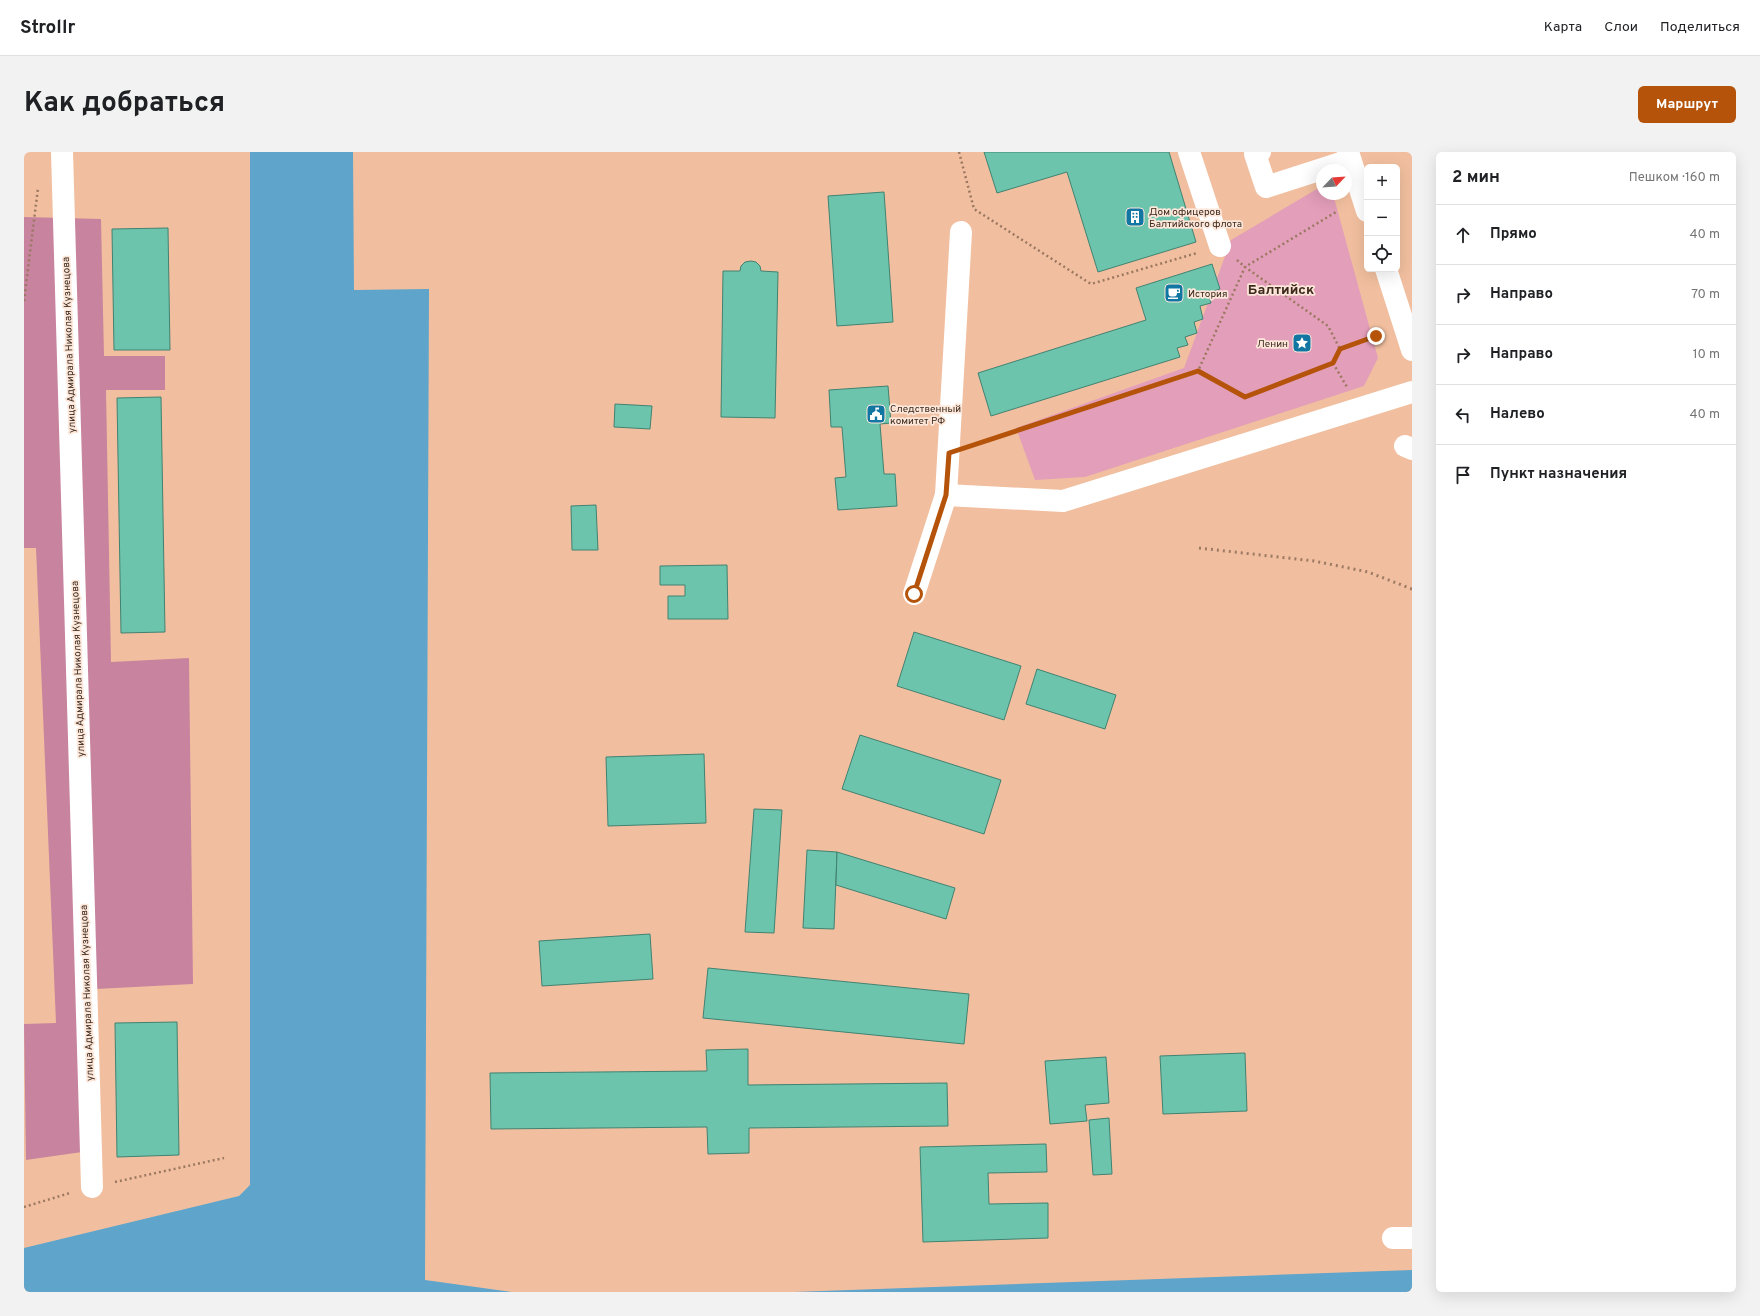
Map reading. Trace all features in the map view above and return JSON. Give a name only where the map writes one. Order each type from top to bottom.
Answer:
[{"type":"main road","name":"улица Адмирала Николая Кузнецова","points":[[62,152],[92,1187]]},
{"type":"main road","points":[[1189,152],[1220,246]]},
{"type":"main road","points":[[1260,152],[1255,154],[1266,187],[1349,156],[1364,202]]},
{"type":"main road","points":[[914,594],[946,495],[961,232]]},
{"type":"main road","points":[[1387,272],[1412,350]]},
{"type":"main road","points":[[946,495],[1064,501],[1412,392]]},
{"type":"path","points":[[959,152],[974,209],[1091,284],[1220,246],[1245,267],[1328,326],[1340,349]]},
{"type":"path","points":[[24,301],[38,187]]},
{"type":"path","points":[[1198,371],[1245,267],[1336,212]]},
{"type":"path","points":[[949,453],[1198,371],[1245,397],[1333,363],[1340,349],[1376,336]]},
{"type":"path","points":[[1333,363],[1348,389]]},
{"type":"path","points":[[24,1207],[92,1187],[224,1158]]},
{"type":"shaded area","points":[[1316,190],[1316,200],[1335,200],[1378,358],[1364,386],[1085,477],[1035,480],[1016,428],[1184,368],[1231,240]]},
{"type":"shaded area","points":[[24,217],[101,219],[104,356],[165,356],[165,390],[106,390],[111,662],[189,658],[193,984],[76,990],[82,1152],[26,1160],[24,1024],[56,1023],[36,548],[24,548]]},
{"type":"water","points":[[250,152],[353,152],[354,290],[429,289],[425,1280],[512,1292],[24,1292],[24,1248],[239,1196],[250,1185]]},
{"type":"water","points":[[1412,1270],[1412,1292],[794,1292]]},
{"type":"building","name":"Дом офицеров Балтийского флота","points":[[984,152],[1169,152],[1196,242],[1098,272],[1067,172],[997,193]]},
{"type":"building","points":[[884,192],[893,322],[837,326],[828,196]]},
{"type":"building","points":[[168,228],[170,350],[114,350],[112,229]]},
{"type":"building","points":[[745,262],[756,262],[760,266],[761,271],[778,272],[775,418],[721,417],[723,271],[740,271],[741,266]]},
{"type":"building","points":[[1212,264],[1220,289],[1208,293],[1211,303],[1200,306],[1203,319],[1194,322],[1197,333],[1185,337],[1188,345],[1177,348],[1180,357],[991,416],[978,373],[1146,320],[1136,288]]},
{"type":"building","points":[[888,386],[891,423],[880,424],[884,474],[895,474],[897,506],[838,510],[835,478],[846,477],[842,427],[831,427],[829,390]]},
{"type":"building","points":[[161,397],[165,632],[121,633],[117,398]]},
{"type":"building","points":[[615,404],[652,406],[650,429],[614,427]]},
{"type":"building","points":[[596,505],[598,550],[572,550],[571,506]]},
{"type":"building","points":[[727,565],[728,619],[668,619],[668,596],[685,596],[685,585],[660,585],[660,566]]},
{"type":"building","points":[[914,632],[1021,666],[1004,720],[897,686]]},
{"type":"building","points":[[1037,669],[1116,695],[1105,729],[1026,704]]},
{"type":"building","points":[[860,735],[1001,780],[984,834],[842,789]]},
{"type":"building","points":[[704,754],[706,823],[608,826],[606,757]]},
{"type":"building","points":[[754,809],[782,810],[774,933],[745,932]]},
{"type":"building","points":[[807,850],[837,852],[834,929],[803,928]]},
{"type":"building","points":[[837,852],[955,888],[946,919],[836,885]]},
{"type":"building","points":[[650,934],[653,979],[542,986],[539,941]]},
{"type":"building","points":[[708,968],[969,994],[964,1044],[703,1018]]},
{"type":"building","points":[[177,1022],[179,1155],[117,1157],[115,1023]]},
{"type":"building","points":[[748,1049],[748,1085],[947,1083],[948,1126],[749,1128],[749,1153],[708,1154],[707,1127],[491,1129],[490,1073],[707,1071],[706,1050]]},
{"type":"building","points":[[1245,1053],[1247,1111],[1163,1114],[1160,1056]]},
{"type":"building","points":[[1106,1057],[1109,1103],[1085,1105],[1087,1121],[1050,1124],[1045,1061]]},
{"type":"building","points":[[1109,1118],[1112,1174],[1093,1175],[1089,1120]]},
{"type":"building","points":[[1046,1144],[1047,1172],[988,1173],[989,1204],[1048,1203],[1048,1238],[923,1242],[920,1147]]},
{"type":"railway","points":[[1199,548],[1314,561],[1368,572],[1412,589]]},
{"type":"place","name":"Дом офицеров Балтийского флота","points":[[1135,217]]},
{"type":"place","name":"История","points":[[1174,293]]},
{"type":"place","name":"Ленин","points":[[1302,343]]},
{"type":"place","name":"Следственный комитет РФ","points":[[876,414]]},
{"type":"district","name":"Балтийск","points":[[1281,289]]},
{"type":"route","points":[[914,594],[946,495],[949,453],[1198,371],[1245,397],[1333,363],[1340,349],[1376,336]]}]
